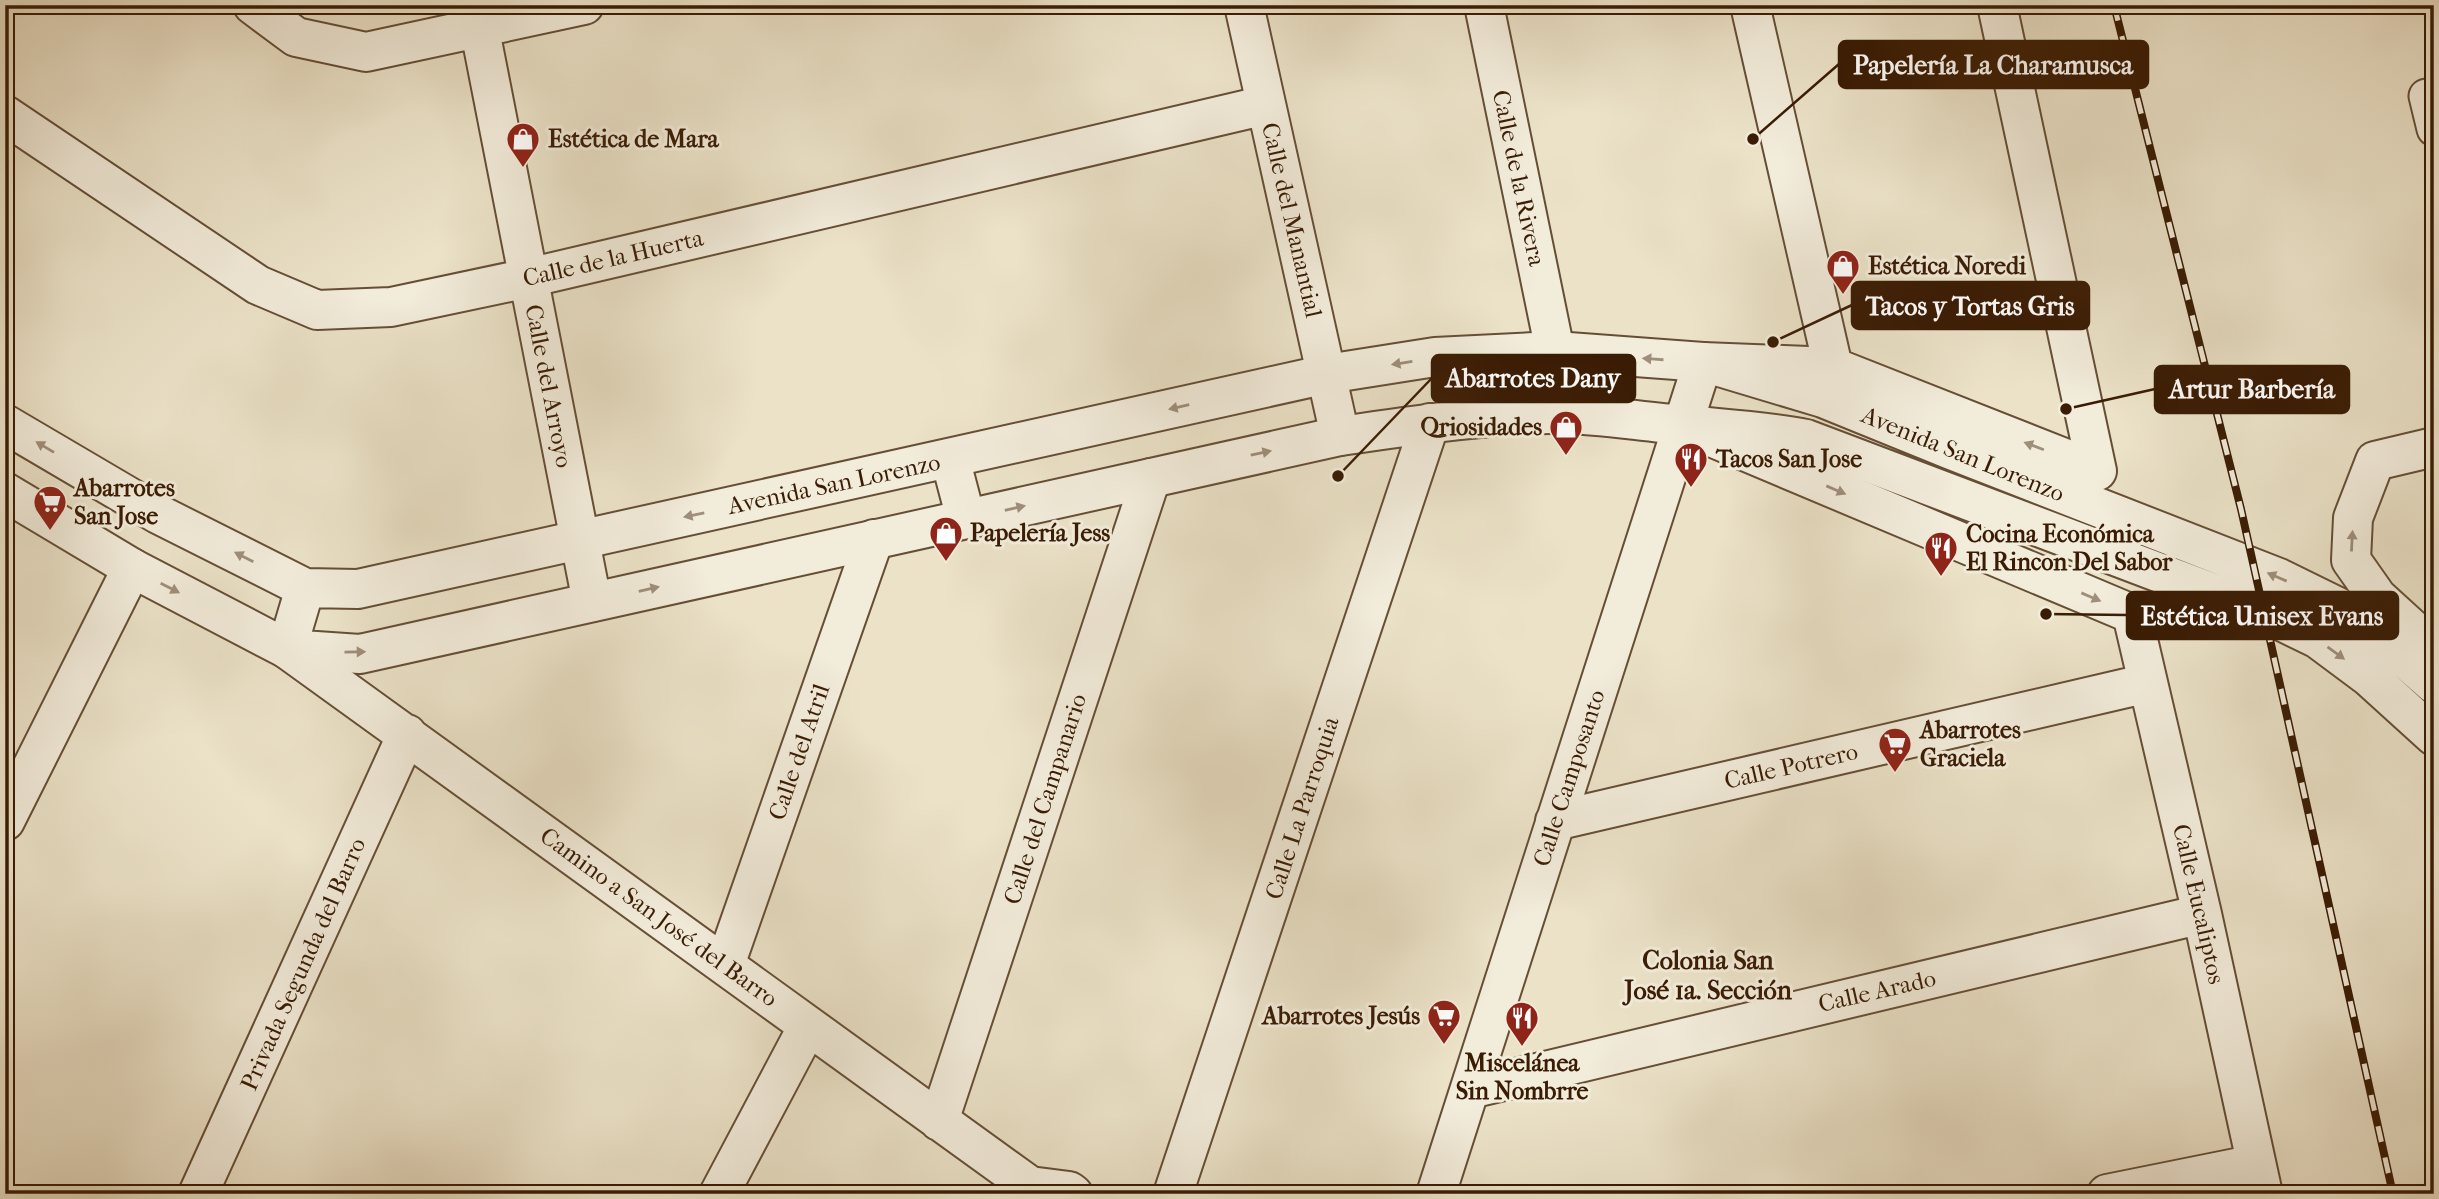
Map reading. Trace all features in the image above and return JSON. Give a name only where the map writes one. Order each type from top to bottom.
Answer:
[{"type":"street","points":[[253,5],[296,37],[366,52],[477,17],[584,5]]},
{"type":"street","name":"Calle del Manantial","points":[[1244,5],[1340,436]]},
{"type":"street","name":"Calle de la Rivera","points":[[1484,5],[1555,351]]},
{"type":"street","points":[[1750,5],[1828,383]]},
{"type":"street","name":"Avenida San Lorenzo","points":[[5,424],[158,514],[305,588],[358,589],[1327,374],[1435,357],[1555,351],[1703,362],[1828,383],[2097,471],[1997,5]]},
{"type":"street","name":"Calle del Arroyo","points":[[477,17],[592,602]]},
{"type":"street","points":[[2430,96],[2434,129]]},
{"type":"street","name":"Calle de la Huerta","points":[[5,115],[258,285],[317,310],[391,307],[528,278],[1266,105]]},
{"type":"street","name":"Calle Camposanto","points":[[1436,1194],[1703,362]]},
{"type":"street","name":"Avenida San Lorenzo","points":[[1828,383],[1951,450],[2279,578],[2338,607],[2393,648],[2434,684]]},
{"type":"street","name":"Avenida San Lorenzo","points":[[5,492],[132,568],[287,649],[360,654],[1340,436],[1430,423],[1552,414],[1619,417],[1768,431],[1807,439],[2239,601],[2318,639],[2369,677],[2434,736]]},
{"type":"street","name":"Calle La Parroquia","points":[[1173,1194],[1430,423]]},
{"type":"street","name":"Avenida San Lorenzo","points":[[1683,425],[2132,614]]},
{"type":"street","points":[[2434,447],[2375,461],[2353,517],[2351,559],[2377,597],[2434,649]]},
{"type":"street","points":[[950,458],[966,519]]},
{"type":"street","name":"Calle del Campanario","points":[[939,1121],[1152,478]]},
{"type":"street","name":"Calle del Atril","points":[[724,965],[874,539]]},
{"type":"street","points":[[8,805],[132,568]]},
{"type":"street","points":[[287,649],[305,588]]},
{"type":"street","name":"Calle Eucaliptos","points":[[2132,614],[2260,1179]]},
{"type":"street","name":"Camino a San José del Barro","points":[[287,649],[1032,1190],[1069,1191],[1073,1194]]},
{"type":"street","name":"Calle Potrero","points":[[1555,821],[2148,683]]},
{"type":"street","name":"Privada Segunda del Barro","points":[[198,1194],[407,734]]},
{"type":"street","name":"Calle Arado","points":[[1470,1089],[2202,914]]},
{"type":"street","points":[[719,1194],[808,1026]]},
{"type":"street","points":[[2107,1194],[2260,1179]]},
{"type":"railway","points":[[2114,5],[2241,509],[2393,1194]]},
{"type":"place","name":"Papelería La Charamusca","points":[[1753,139]]},
{"type":"place","name":"Estética de Mara","points":[[523,169]]},
{"type":"place","name":"Estética Noredi","points":[[1843,296]]},
{"type":"place","name":"Tacos y Tortas Gris","points":[[1773,342]]},
{"type":"place","name":"Artur Barbería","points":[[2066,409]]},
{"type":"place","name":"Qriosidades","points":[[1566,457]]},
{"type":"place","name":"Abarrotes Dany","points":[[1338,476]]},
{"type":"place","name":"Tacos San Jose","points":[[1691,489]]},
{"type":"place","name":"Abarrotes San Jose","points":[[50,532]]},
{"type":"place","name":"Papelería Jess","points":[[946,563]]},
{"type":"place","name":"Cocina Económica El Rincon Del Sabor","points":[[1941,578]]},
{"type":"place","name":"Estética Unisex Evans","points":[[2046,614]]},
{"type":"place","name":"Abarrotes Graciela","points":[[1895,774]]},
{"type":"place","name":"Abarrotes Jesús","points":[[1444,1046]]},
{"type":"place","name":"Miscelánea Sin Nombrre","points":[[1522,1048]]},
{"type":"district","name":"Colonia San José 1a. Sección","points":[[1708,975]]}]
